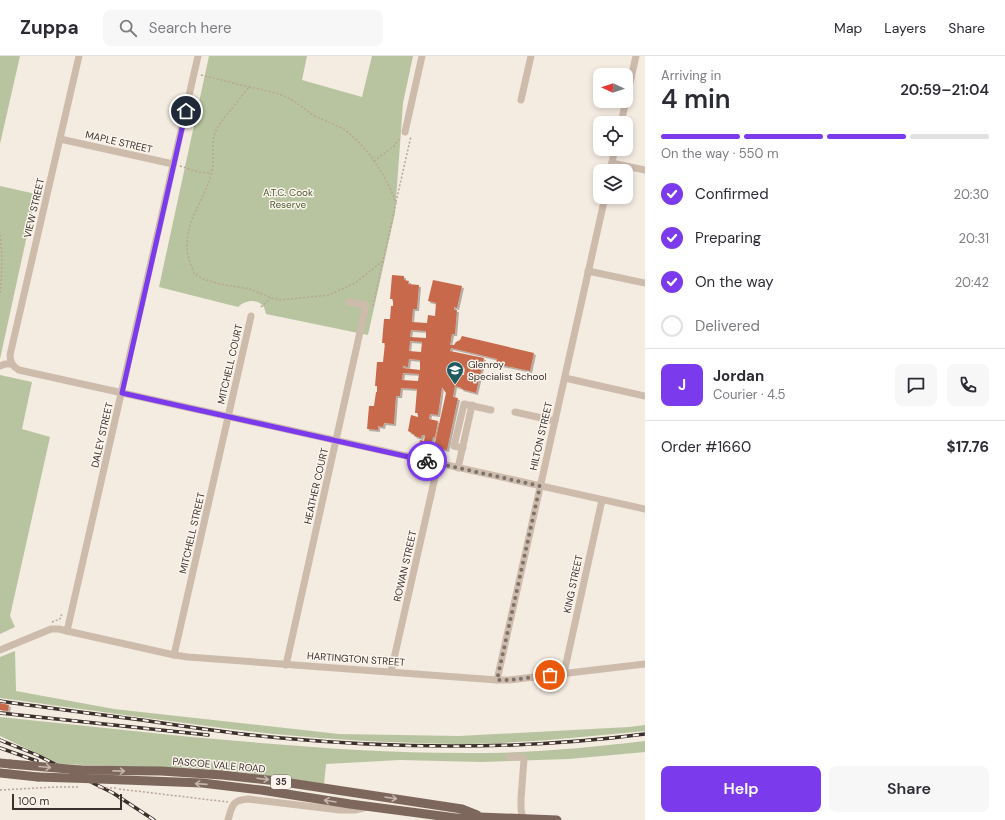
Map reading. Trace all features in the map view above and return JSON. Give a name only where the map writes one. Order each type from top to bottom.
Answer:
[{"type":"main road","name":"PASCOE VALE ROAD","points":[[0,763],[80,770],[161,771],[254,778],[462,809],[480,817]]},
{"type":"main road","name":"PASCOE VALE ROAD","points":[[0,773],[38,777],[202,783],[456,818],[480,817],[557,820]]},
{"type":"street","name":"VIEW STREET","points":[[12,364],[10,361],[10,355],[79,56]]},
{"type":"street","name":"DALEY STREET","points":[[67,631],[198,56]]},
{"type":"street","points":[[405,132],[422,56]]},
{"type":"street","points":[[521,100],[531,56]]},
{"type":"street","points":[[623,116],[636,56]]},
{"type":"street","name":"MAPLE STREET","points":[[60,139],[173,164]]},
{"type":"street","points":[[614,156],[612,163],[645,170]]},
{"type":"street","name":"HILTON STREET","points":[[497,680],[603,204]]},
{"type":"street","points":[[588,271],[645,283]]},
{"type":"street","name":"HEATHER COURT","points":[[286,665],[366,305],[348,302]]},
{"type":"street","name":"MITCHELL COURT","points":[[228,416],[251,316]]},
{"type":"street","points":[[0,366],[12,364],[18,369],[122,393],[645,509]]},
{"type":"street","points":[[565,378],[645,396]]},
{"type":"street","points":[[458,468],[472,405],[491,410]]},
{"type":"street","points":[[515,412],[555,421]]},
{"type":"street","name":"MITCHELL STREET","points":[[174,655],[228,416]]},
{"type":"street","name":"ROWAN STREET","points":[[391,672],[438,464]]},
{"type":"street","name":"KING STREET","points":[[564,673],[602,500]]},
{"type":"street","name":"HARTINGTON STREET","points":[[0,650],[52,629],[59,629],[188,657],[497,680],[510,680],[645,664]]},
{"type":"street","points":[[509,758],[522,757],[524,759],[521,799],[523,819]]},
{"type":"street","points":[[228,820],[233,805],[239,800],[248,799],[340,810],[354,810],[371,806]]},
{"type":"path","points":[[194,73],[249,87],[290,98],[311,114],[336,125],[353,136],[374,161],[387,182],[394,194],[396,203],[383,261],[355,283],[329,295],[280,300],[271,298],[241,286],[220,284],[203,279],[194,273],[189,260],[186,248],[188,228],[212,173],[214,159],[212,146],[213,136],[219,124],[249,87]]},
{"type":"path","points":[[374,161],[394,146],[405,132]]},
{"type":"path","points":[[173,164],[200,172],[212,173]]},
{"type":"path","points":[[0,235],[2,258],[0,294]]},
{"type":"path","points":[[261,307],[271,298]]},
{"type":"path","points":[[49,623],[60,619],[61,615],[70,620]]},
{"type":"path","points":[[0,790],[56,787]]},
{"type":"path","points":[[117,788],[230,802],[233,805]]},
{"type":"green space","points":[[0,56],[20,56],[0,144]]},
{"type":"green space","name":"A.T.C. Cook Reserve","points":[[209,56],[307,56],[302,80],[362,97],[372,56],[413,56],[403,103],[395,213],[368,335],[266,314],[264,307],[255,301],[244,303],[238,307],[159,287]]},
{"type":"green space","points":[[0,186],[36,194],[0,359]]},
{"type":"green space","points":[[0,375],[32,382],[22,429],[50,437],[10,616],[15,627],[0,634]]},
{"type":"green space","points":[[15,651],[16,691],[114,709],[339,734],[459,736],[645,725],[645,731],[574,738],[481,744],[457,744],[320,738],[206,726],[0,698],[0,657]]},
{"type":"green space","points":[[0,717],[191,737],[361,750],[429,753],[509,753],[645,741],[645,752],[569,759],[482,762],[400,760],[326,764],[324,784],[247,773],[193,768],[60,764],[0,736]]},
{"type":"building","points":[[392,275],[404,276],[404,280],[409,281],[408,284],[419,285],[417,309],[413,309],[412,322],[427,323],[428,315],[435,316],[436,303],[428,301],[433,280],[462,286],[457,308],[454,307],[454,310],[457,310],[455,334],[452,334],[450,345],[454,345],[462,336],[534,353],[530,371],[496,364],[497,359],[451,348],[450,351],[484,358],[476,393],[455,386],[453,397],[458,398],[447,450],[434,447],[446,393],[442,387],[438,415],[430,414],[429,419],[438,421],[435,437],[433,437],[432,442],[434,443],[432,450],[419,446],[420,440],[424,441],[425,435],[422,435],[421,438],[414,436],[415,435],[408,431],[411,415],[418,417],[418,413],[415,413],[417,389],[401,388],[400,396],[396,396],[394,424],[384,423],[383,427],[378,426],[378,430],[367,429],[369,406],[374,406],[377,392],[377,386],[375,386],[377,362],[383,362],[385,343],[382,343],[384,319],[390,319],[391,306],[393,306],[393,299],[390,299]],"holes":[[[411,330],[426,331],[426,338],[410,337]],[[410,341],[422,342],[421,352],[409,351]],[[409,359],[420,360],[420,370],[403,368],[403,366],[408,367]],[[453,365],[465,368],[464,375],[451,373]],[[403,373],[419,374],[418,381],[402,380]]]},
{"type":"building","points":[[0,703],[9,705],[8,711],[0,710]]},
{"type":"railway","points":[[0,701],[211,730],[326,742],[417,746],[509,745],[554,743],[645,734]]},
{"type":"railway","points":[[0,713],[208,735]]},
{"type":"railway","points":[[0,740],[37,755],[113,793],[154,820]]},
{"type":"railway","points":[[0,748],[37,761]]},
{"type":"way so far","points":[[427,461],[540,486],[497,680],[510,680],[550,675]]},
{"type":"place","name":"Glenroy Specialist School","points":[[455,385]]},
{"type":"route","points":[[186,111],[122,393],[427,461]]}]
